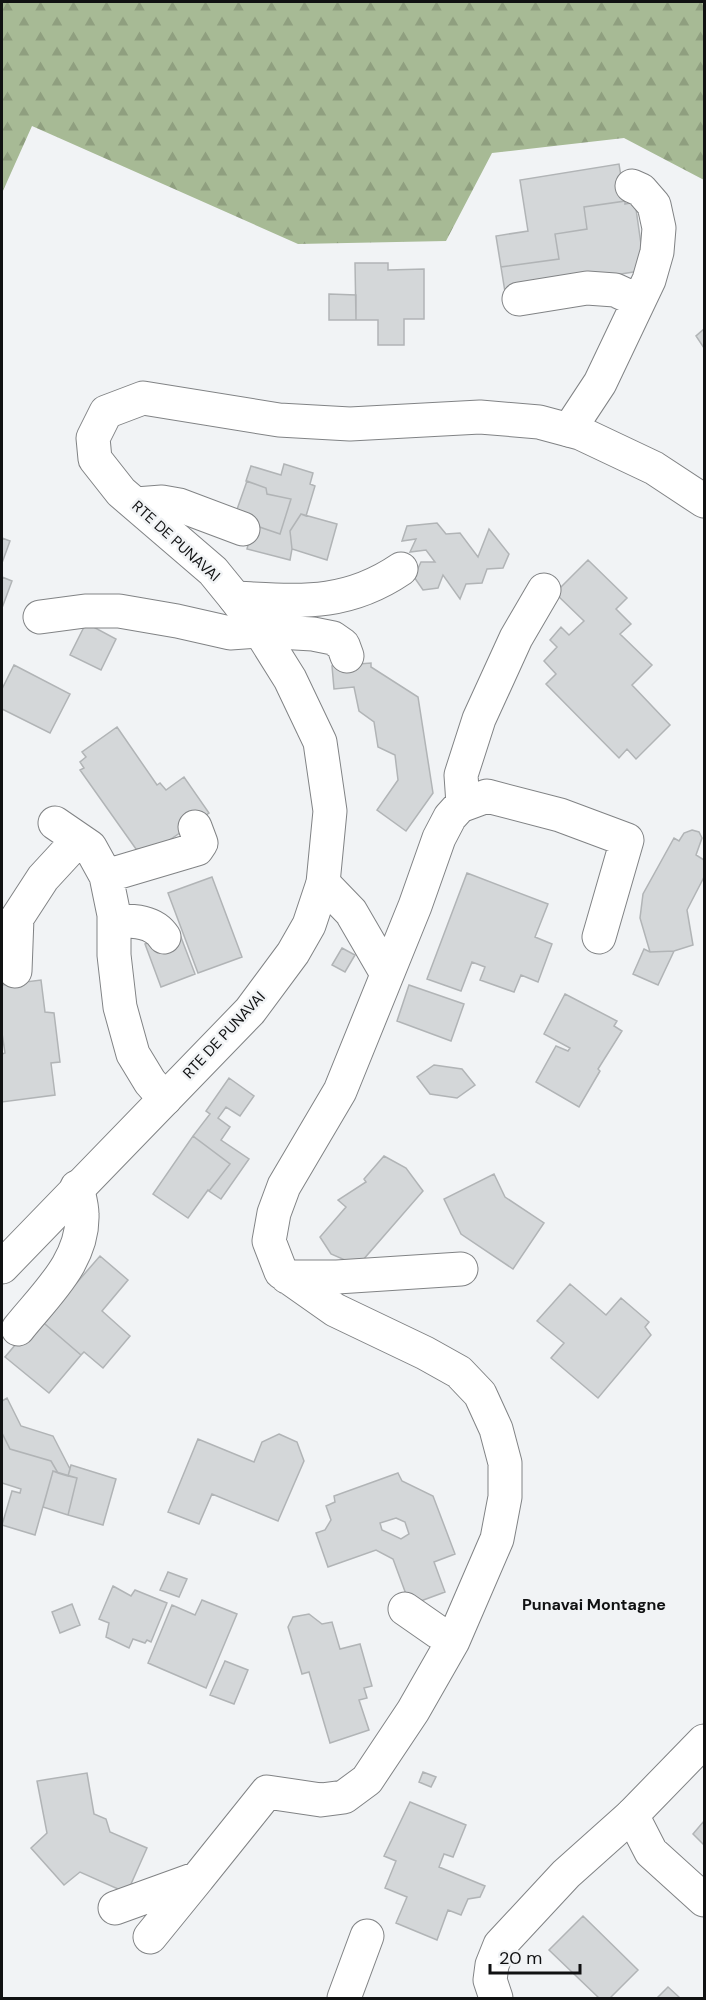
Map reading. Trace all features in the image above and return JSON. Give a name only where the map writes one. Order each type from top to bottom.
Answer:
[{"type":"street","points":[[569,430],[600,383],[649,280],[657,252],[659,228],[654,205],[641,190],[632,186]]},
{"type":"street","points":[[519,299],[587,288],[615,290],[639,301]]},
{"type":"street","name":"RTE DE PUNAVAI","points":[[2,1267],[250,1011],[291,957],[309,924],[322,883],[330,811],[320,742],[290,680],[260,631],[235,598],[213,571],[121,492],[95,459],[93,438],[106,412],[143,398],[279,420],[350,424],[480,417],[539,422],[579,433],[654,468],[705,501]]},
{"type":"street","points":[[136,504],[162,502],[179,505],[243,529]]},
{"type":"street","points":[[235,598],[321,600],[351,594],[381,582],[401,569]]},
{"type":"street","points":[[463,804],[461,775],[479,718],[516,638],[544,590]]},
{"type":"street","points":[[40,617],[85,611],[119,611],[230,633],[293,632],[333,638],[343,645],[347,656]]},
{"type":"street","points":[[150,1937],[267,1792],[321,1800],[344,1797],[367,1780],[413,1711],[455,1636],[497,1539],[505,1497],[505,1463],[496,1429],[480,1394],[459,1372],[335,1310],[287,1277],[281,1272],[269,1241],[274,1213],[284,1186],[340,1091],[415,906],[439,838],[450,817],[463,804],[487,796],[560,815],[627,840],[599,937]]},
{"type":"street","points":[[106,876],[197,849],[201,843],[195,827]]},
{"type":"street","points":[[15,971],[17,918],[43,878],[66,832],[90,847],[106,876],[114,921],[114,955],[120,1007],[133,1054],[150,1082],[165,1099]]},
{"type":"street","points":[[322,883],[351,912],[387,974]]},
{"type":"street","points":[[114,921],[145,923],[164,937]]},
{"type":"street","points":[[18,1329],[68,1268],[77,1248],[82,1213],[78,1187]]},
{"type":"street","points":[[287,1277],[337,1277],[461,1269]]},
{"type":"street","points":[[405,1609],[438,1632],[455,1636]]},
{"type":"street","points":[[496,1998],[490,1980],[492,1965],[500,1945],[566,1874],[632,1815],[705,1741]]},
{"type":"street","points":[[632,1815],[651,1852],[705,1900]]},
{"type":"street","points":[[115,1908],[198,1878]]},
{"type":"street","points":[[344,1998],[367,1936]]},
{"type":"green space","points":[[2,2],[704,2],[704,180],[624,138],[492,153],[446,241],[298,244],[32,126],[2,193]]},
{"type":"building","points":[[619,164],[625,201],[584,207],[587,229],[555,234],[559,259],[501,267],[496,236],[528,231],[520,180]]},
{"type":"building","points":[[625,201],[625,204],[635,202],[644,265],[640,271],[505,292],[501,267],[559,259],[555,234],[587,229],[584,207]]},
{"type":"building","points":[[355,263],[388,263],[388,270],[424,269],[424,319],[404,319],[404,345],[378,345],[378,320],[356,320]]},
{"type":"building","points":[[329,294],[356,295],[356,320],[329,320]]},
{"type":"building","points":[[704,329],[704,348],[696,336]]},
{"type":"building","points":[[284,464],[313,473],[310,484],[315,486],[306,516],[301,514],[290,531],[292,549],[290,560],[247,549],[253,525],[280,534],[291,499],[267,494],[266,488],[246,481],[251,466],[281,475]]},
{"type":"building","points":[[247,481],[266,488],[267,494],[291,499],[280,534],[234,518]]},
{"type":"building","points":[[301,514],[337,524],[327,560],[292,549],[290,531]]},
{"type":"building","points":[[437,523],[446,534],[460,533],[478,557],[489,529],[509,554],[503,568],[487,569],[482,583],[466,584],[460,599],[443,575],[438,588],[423,590],[414,577],[421,562],[435,562],[426,550],[410,552],[416,539],[402,541],[407,526]]},
{"type":"building","points":[[2,538],[10,541],[2,563]]},
{"type":"building","points":[[588,560],[627,598],[616,609],[631,624],[620,634],[652,665],[632,685],[670,725],[636,759],[627,749],[619,758],[546,684],[556,674],[544,661],[557,647],[550,640],[561,627],[569,635],[584,621],[555,593]]},
{"type":"building","points":[[2,577],[12,581],[2,608]]},
{"type":"building","points":[[86,623],[116,639],[101,670],[70,655]]},
{"type":"building","points":[[371,663],[371,667],[418,697],[433,793],[406,831],[377,810],[398,780],[395,755],[378,747],[374,722],[359,711],[354,687],[334,689],[332,666]]},
{"type":"building","points":[[14,665],[70,694],[50,733],[2,709],[2,689]]},
{"type":"building","points":[[117,727],[157,785],[160,783],[166,790],[184,777],[209,813],[149,854],[146,849],[136,849],[80,770],[84,768],[80,762],[86,757],[82,752]]},
{"type":"building","points":[[692,830],[699,832],[702,838],[696,855],[704,860],[704,877],[687,910],[693,945],[674,951],[650,952],[640,918],[643,894],[674,838],[679,841],[684,833]]},
{"type":"building","points":[[467,873],[548,904],[535,937],[552,944],[538,982],[521,975],[514,992],[480,980],[485,967],[472,962],[461,991],[427,979]]},
{"type":"building","points":[[212,877],[242,957],[198,973],[168,893]]},
{"type":"building","points":[[179,932],[195,974],[161,987],[145,944]]},
{"type":"building","points":[[342,948],[355,955],[345,972],[332,965]]},
{"type":"building","points":[[644,949],[650,952],[674,951],[658,985],[633,974]]},
{"type":"building","points":[[41,980],[45,1012],[54,1013],[60,1062],[51,1063],[55,1095],[2,1102],[2,1054],[5,1053],[2,1033],[2,985]]},
{"type":"building","points":[[409,985],[464,1004],[451,1041],[397,1021]]},
{"type":"building","points":[[565,994],[617,1021],[614,1026],[622,1031],[598,1069],[600,1071],[579,1107],[536,1082],[556,1046],[568,1051],[570,1048],[544,1034]]},
{"type":"building","points":[[434,1065],[462,1069],[475,1085],[457,1098],[430,1094],[417,1077]]},
{"type":"building","points":[[229,1078],[254,1096],[240,1116],[226,1107],[218,1118],[230,1127],[221,1140],[249,1159],[221,1199],[209,1191],[230,1164],[193,1136],[210,1114],[206,1111]]},
{"type":"building","points":[[193,1136],[230,1164],[188,1218],[153,1194]]},
{"type":"building","points":[[384,1156],[406,1168],[423,1191],[362,1261],[354,1264],[331,1254],[320,1237],[346,1207],[338,1200],[366,1182],[364,1179]]},
{"type":"building","points":[[494,1174],[505,1197],[544,1223],[513,1269],[461,1234],[444,1199]]},
{"type":"building","points":[[100,1256],[128,1280],[102,1311],[130,1336],[103,1368],[84,1352],[81,1355],[38,1318],[46,1318]]},
{"type":"building","points":[[570,1284],[606,1315],[621,1298],[649,1322],[645,1327],[651,1335],[598,1398],[551,1358],[564,1343],[537,1321]]},
{"type":"building","points":[[38,1318],[81,1355],[49,1393],[5,1357]]},
{"type":"building","points":[[7,1398],[21,1426],[53,1436],[70,1469],[68,1476],[58,1473],[51,1461],[10,1449],[2,1433],[2,1401]]},
{"type":"building","points":[[2,1433],[10,1449],[51,1461],[58,1473],[53,1471],[35,1535],[2,1525],[12,1491],[20,1493],[21,1489],[2,1483]]},
{"type":"building","points":[[279,1434],[297,1442],[304,1461],[278,1521],[212,1494],[199,1524],[168,1512],[198,1439],[254,1462],[262,1442]]},
{"type":"building","points":[[71,1465],[116,1479],[103,1525],[68,1515],[77,1478],[68,1476]]},
{"type":"building","points":[[53,1471],[77,1478],[68,1515],[43,1507]]},
{"type":"building","points":[[398,1473],[402,1481],[433,1496],[455,1554],[434,1562],[445,1592],[410,1605],[393,1559],[376,1550],[328,1567],[316,1533],[325,1530],[331,1520],[326,1506],[335,1502],[334,1496]],"holes":[[[396,1518],[405,1522],[409,1534],[401,1539],[382,1530],[380,1523]]]},
{"type":"building","points":[[168,1572],[187,1579],[179,1597],[160,1590]]},
{"type":"building","points":[[113,1586],[131,1596],[135,1590],[167,1603],[151,1642],[147,1640],[145,1643],[133,1639],[129,1648],[106,1637],[109,1623],[99,1619]]},
{"type":"building","points":[[202,1600],[237,1614],[206,1688],[148,1663],[172,1605],[195,1615]]},
{"type":"building","points":[[72,1604],[80,1625],[60,1633],[52,1612]]},
{"type":"building","points":[[309,1614],[322,1624],[332,1622],[340,1649],[360,1644],[372,1686],[364,1688],[367,1698],[359,1700],[369,1730],[330,1743],[309,1672],[302,1674],[288,1627],[293,1617]]},
{"type":"building","points":[[225,1661],[248,1670],[234,1704],[210,1695]]},
{"type":"building","points":[[423,1772],[436,1777],[431,1787],[419,1782]]},
{"type":"building","points":[[87,1773],[94,1814],[106,1819],[110,1832],[147,1848],[127,1893],[80,1872],[64,1885],[31,1848],[47,1833],[37,1781]]},
{"type":"building","points":[[410,1802],[466,1825],[453,1857],[444,1854],[439,1867],[485,1886],[480,1897],[468,1899],[461,1915],[448,1910],[437,1940],[396,1923],[407,1897],[385,1888],[396,1861],[384,1856]]},
{"type":"building","points":[[704,1821],[704,1845],[693,1834]]},
{"type":"building","points":[[583,1916],[638,1970],[610,1998],[599,1998],[549,1950]]},
{"type":"building","points":[[668,1987],[680,1998],[657,1998]]},
{"type":"district","name":"Punavai Montagne","points":[[594,1604]]}]
